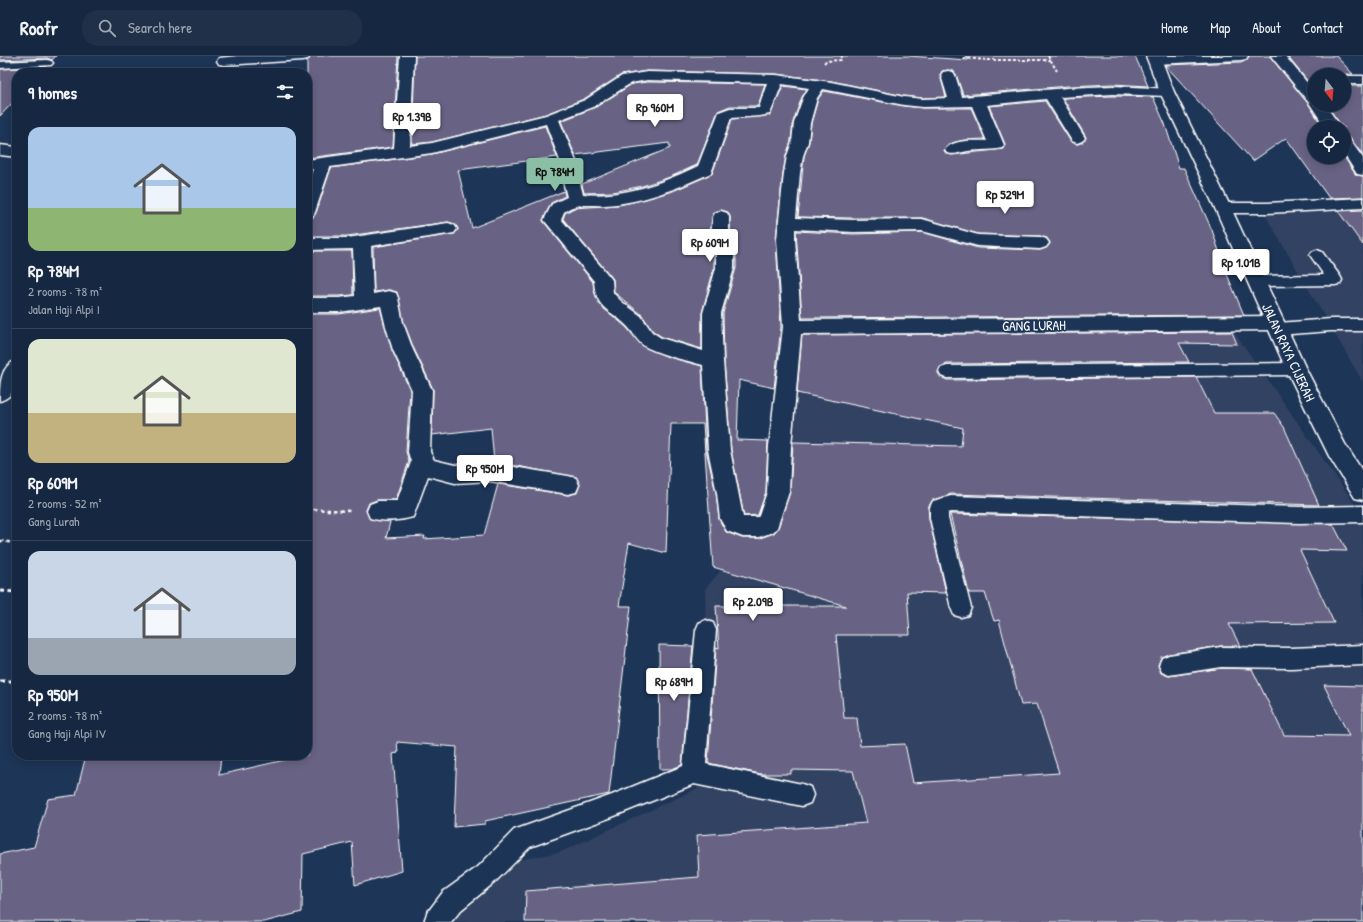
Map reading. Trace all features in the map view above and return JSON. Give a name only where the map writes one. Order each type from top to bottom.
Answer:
[{"type":"street","points":[[223,63],[303,56]]},
{"type":"street","points":[[402,153],[407,56]]},
{"type":"street","points":[[1154,58],[1241,56]]},
{"type":"street","points":[[1278,56],[1307,93]]},
{"type":"street","name":"JALAN RAYA CIJERAH","points":[[1154,58],[1167,92],[1277,326],[1296,370],[1337,450],[1363,491]]},
{"type":"street","points":[[312,164],[432,148],[551,118],[590,103],[627,79],[659,76],[776,79],[831,86],[913,103],[978,101],[1113,90],[1167,92]]},
{"type":"street","points":[[948,76],[956,102]]},
{"type":"street","points":[[713,361],[654,343],[645,337],[634,321],[611,303],[604,294],[603,280],[552,220],[554,211],[560,206],[576,199],[598,201],[620,198],[688,178],[705,169],[724,115],[730,112],[765,111],[776,79]]},
{"type":"street","points":[[1296,80],[1307,80]]},
{"type":"street","points":[[1351,80],[1363,80]]},
{"type":"street","points":[[721,217],[721,250],[725,254],[726,268],[712,313],[713,361],[719,450],[728,493],[731,519],[735,524],[742,526],[759,527],[765,525],[769,521],[774,509],[778,492],[780,446],[792,327],[786,239],[789,223],[795,156],[800,142],[802,123],[810,98],[818,85]]},
{"type":"street","points":[[1051,94],[1077,138]]},
{"type":"street","points":[[953,150],[960,147],[996,145],[978,101]]},
{"type":"street","points":[[551,118],[570,166],[569,174],[576,199]]},
{"type":"street","points":[[0,150],[12,151]]},
{"type":"street","points":[[1351,152],[1363,170]]},
{"type":"street","points":[[312,197],[323,163]]},
{"type":"street","points":[[1222,208],[1267,208],[1363,203]]},
{"type":"street","points":[[789,223],[853,226],[933,226],[955,236],[970,239],[1040,243]]},
{"type":"street","points":[[312,244],[347,244],[448,229]]},
{"type":"street","points":[[362,242],[364,301]]},
{"type":"street","points":[[312,305],[340,305],[389,298],[394,323],[403,350],[422,390],[419,452],[422,462],[427,467],[455,474],[490,472],[568,485]]},
{"type":"street","name":"GANG LURAH","points":[[792,327],[1277,326]]},
{"type":"street","points":[[0,393],[12,375]]},
{"type":"street","points":[[378,512],[406,510],[422,462]]},
{"type":"lane","points":[[0,64],[47,63]]},
{"type":"lane","points":[[1256,281],[1335,280],[1317,255]]},
{"type":"lane","points":[[1277,326],[1363,325]]},
{"type":"lane","points":[[947,372],[1296,370]]},
{"type":"lane","points":[[961,608],[938,518],[939,507],[951,504],[1299,515],[1363,514]]},
{"type":"lane","points":[[694,773],[706,630]]},
{"type":"lane","points":[[1169,665],[1221,657],[1291,658],[1363,655]]},
{"type":"lane","points":[[436,922],[452,901],[487,874],[522,838],[612,806],[694,773],[802,795]]},
{"type":"path","points":[[962,58],[988,60],[1050,60]]},
{"type":"path","points":[[312,509],[378,512]]},
{"type":"path","points":[[0,541],[12,542]]},
{"type":"path","points":[[0,591],[12,592]]},
{"type":"path","points":[[0,681],[12,682]]},
{"type":"shaded area","points":[[1261,208],[1363,209],[1363,382]]},
{"type":"shaded area","points":[[803,328],[1232,329],[1363,516],[1363,922],[422,922],[471,869],[561,852],[709,783],[705,589],[780,500]]},
{"type":"building","points":[[0,56],[56,56],[52,60],[47,58],[0,60]]},
{"type":"building","points":[[311,56],[398,56],[393,147],[312,157],[312,68],[307,68],[307,61]]},
{"type":"building","points":[[415,56],[908,56],[968,60],[966,56],[1135,56],[1148,86],[1113,84],[1068,86],[963,95],[956,74],[953,71],[948,70],[942,71],[940,75],[946,97],[923,98],[904,96],[831,81],[776,74],[647,71],[621,75],[584,99],[546,114],[432,142],[412,144]]},
{"type":"building","points":[[1249,56],[1270,56],[1307,102],[1307,112],[1313,112],[1319,120],[1307,120],[1307,164],[1349,164],[1356,175],[1363,176],[1363,197],[1329,198],[1286,138],[1253,161],[1165,65],[1241,62],[1246,60]]},
{"type":"building","points":[[1287,56],[1336,56],[1347,68],[1307,68],[1307,80]]},
{"type":"building","points":[[46,67],[45,68],[23,68]]},
{"type":"building","points":[[12,68],[12,103],[0,116],[0,69]]},
{"type":"building","points":[[647,82],[765,84],[758,106],[730,106],[718,111],[697,165],[670,177],[642,186],[613,192],[584,193],[582,184],[670,148],[669,143],[575,155],[561,121],[596,107],[632,84]]},
{"type":"building","points":[[783,86],[807,89],[802,97],[793,122],[791,142],[786,156],[783,173],[776,239],[781,327],[774,388],[739,380],[737,440],[768,441],[766,492],[758,515],[744,516],[731,450],[724,361],[723,313],[736,268],[736,254],[730,241],[730,217],[728,212],[721,210],[715,212],[712,217],[710,236],[714,254],[714,268],[702,313],[702,349],[662,337],[653,331],[642,315],[614,292],[613,279],[563,219],[565,213],[574,208],[619,205],[646,199],[673,191],[712,174],[732,119],[770,115]]},
{"type":"building","points":[[1351,86],[1363,86],[1363,155],[1351,139],[1351,120],[1337,120],[1332,112],[1351,112]]},
{"type":"building","points":[[824,91],[904,106],[923,108],[971,108],[985,139],[964,140],[952,143],[944,150],[947,154],[952,155],[1003,149],[1005,144],[989,106],[1045,101],[1071,142],[1078,144],[1083,142],[1086,137],[1063,98],[1113,96],[1153,97],[1165,124],[1179,168],[1184,168],[1212,230],[1226,272],[1244,315],[802,318],[796,231],[853,234],[922,232],[978,248],[1040,250],[1046,248],[1050,243],[1047,238],[1040,236],[978,234],[922,218],[798,217],[804,156],[809,142],[811,123],[818,99]]},
{"type":"building","points":[[545,126],[557,157],[458,170],[472,228],[564,191],[565,196],[551,203],[543,221],[593,282],[594,291],[600,305],[626,327],[644,347],[668,357],[702,366],[706,450],[716,493],[719,519],[726,532],[742,538],[760,538],[774,533],[778,528],[790,492],[793,442],[961,446],[963,428],[797,393],[802,335],[1232,332],[1237,344],[1179,343],[1189,362],[947,364],[940,367],[938,373],[941,377],[947,380],[1196,377],[1214,413],[1274,413],[1284,427],[1319,505],[951,494],[933,500],[928,507],[929,518],[946,593],[907,592],[910,635],[836,635],[844,718],[857,718],[860,746],[905,744],[913,783],[1059,773],[1037,704],[1021,705],[999,620],[994,621],[985,593],[969,593],[950,514],[1333,524],[1347,551],[1300,550],[1334,623],[1229,624],[1240,646],[1221,646],[1169,654],[1161,657],[1158,666],[1161,673],[1169,676],[1221,668],[1252,669],[1284,735],[1349,736],[1324,685],[1363,686],[1363,922],[525,922],[526,891],[699,877],[697,835],[866,823],[853,771],[791,770],[791,774],[760,774],[708,763],[716,647],[719,648],[716,606],[846,606],[713,567],[703,424],[671,424],[666,553],[629,543],[619,606],[631,606],[609,794],[485,821],[485,824],[454,827],[457,747],[397,742],[398,753],[393,754],[402,871],[355,885],[352,842],[303,854],[302,912],[264,922],[0,922],[0,854],[34,847],[48,799],[76,795],[85,760],[220,760],[219,775],[285,760],[312,760],[312,314],[339,314],[380,308],[392,350],[410,390],[406,452],[409,461],[396,500],[377,500],[369,503],[366,510],[370,519],[390,522],[386,538],[425,536],[424,539],[484,535],[498,484],[568,495],[577,493],[580,484],[576,477],[494,462],[491,428],[432,435],[433,389],[414,349],[404,323],[397,292],[389,290],[374,292],[373,247],[454,234],[458,229],[455,224],[448,222],[347,236],[312,236],[312,217],[316,213],[331,168],[432,154]]},
{"type":"building","points":[[1363,210],[1363,245],[1338,211]]},
{"type":"building","points":[[312,251],[352,251],[353,295],[312,296]]},
{"type":"building","points":[[659,645],[693,646],[682,765],[672,769],[660,769]]}]
